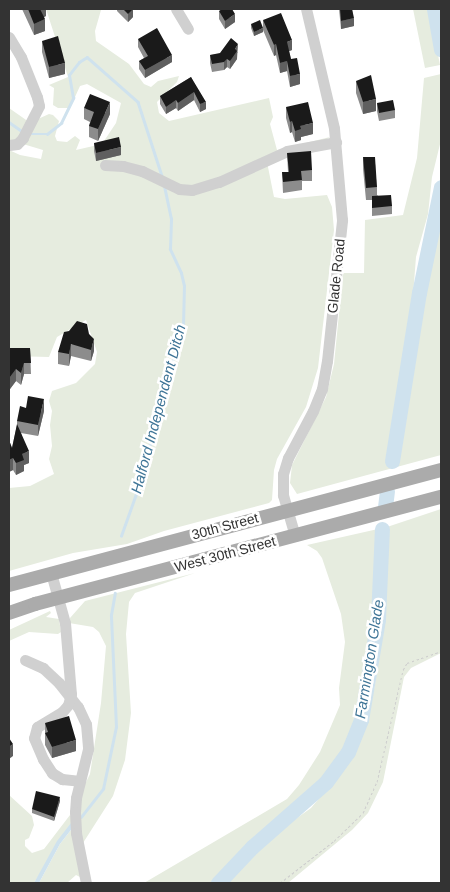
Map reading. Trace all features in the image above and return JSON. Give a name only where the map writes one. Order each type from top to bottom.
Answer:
[{"type":"main road","name":"30th Street","points":[[9,586],[51,573],[441,470]]},
{"type":"main road","name":"West 30th Street","points":[[9,613],[57,598],[441,498]]},
{"type":"street","points":[[176,9],[188,29]]},
{"type":"street","name":"Glade Road","points":[[295,536],[282,489],[284,468],[317,402],[327,361],[342,220],[336,142],[306,9]]},
{"type":"street","points":[[9,37],[22,57],[39,101],[39,106],[23,138],[16,144],[9,144]]},
{"type":"street","points":[[105,165],[123,166],[142,171],[179,189],[192,190],[219,182],[287,151],[336,142]]},
{"type":"street","points":[[51,573],[65,623],[71,679],[70,697],[68,705],[62,712],[37,727],[34,738],[43,759],[52,773],[62,779],[80,782]]},
{"type":"street","points":[[25,660],[43,668],[59,683],[82,715],[88,736],[86,762],[76,798],[76,833],[86,883]]},
{"type":"path","points":[[280,883],[334,841],[363,814],[377,782],[403,670],[409,662],[441,651]]},
{"type":"shaded area","points":[[46,9],[101,10],[95,31],[96,41],[129,64],[144,84],[151,87],[158,81],[179,76],[177,82],[157,102],[159,113],[169,121],[269,98],[273,117],[270,124],[277,150],[330,137],[315,147],[267,162],[274,197],[285,199],[327,195],[332,207],[334,230],[318,368],[306,407],[277,459],[274,470],[272,500],[269,503],[164,531],[127,544],[73,553],[9,571],[9,488],[30,486],[54,474],[49,459],[52,446],[50,425],[52,411],[49,401],[52,391],[76,383],[95,364],[97,352],[86,320],[57,337],[49,357],[9,356],[9,150],[20,155],[41,159],[43,150],[23,144],[38,119],[49,114],[59,121],[55,136],[57,141],[67,142],[75,136],[80,140],[76,150],[102,144],[116,123],[121,103],[87,84],[80,86],[70,108],[58,108],[53,105],[54,88],[49,85],[68,77]]},
{"type":"shaded area","points":[[413,9],[429,9],[440,65],[425,68]]},
{"type":"shaded area","points":[[441,74],[441,140],[432,177],[428,214],[416,257],[411,321],[390,456],[392,461],[400,445],[426,269],[441,208],[441,455],[297,494],[290,483],[292,465],[326,397],[334,364],[343,273],[364,273],[365,220],[403,215],[417,158],[424,78]]},
{"type":"shaded area","points":[[9,108],[29,122],[21,138],[9,142]]},
{"type":"shaded area","points":[[441,509],[441,653],[411,668],[404,677],[383,782],[368,813],[352,830],[288,883],[225,883],[258,846],[311,808],[348,764],[365,727],[375,685],[382,609],[386,538],[384,528]]},
{"type":"shaded area","points":[[378,529],[375,617],[361,700],[349,744],[344,754],[308,797],[285,812],[252,839],[212,883],[144,883],[287,799],[299,785],[320,752],[340,705],[339,688],[345,642],[341,614],[322,558],[317,551],[307,545]]},
{"type":"shaded area","points":[[195,573],[135,593],[129,602],[126,634],[131,713],[125,760],[113,796],[83,843],[78,840],[80,794],[90,774],[101,703],[106,646],[99,632],[93,627],[69,623],[70,618],[85,601]]},
{"type":"shaded area","points":[[50,611],[51,613],[46,617],[59,619],[61,632],[58,634],[29,632],[9,641],[9,630]]},
{"type":"shaded area","points":[[9,795],[32,816],[34,825],[29,838],[25,840],[25,846],[32,853],[44,849],[70,815],[74,821],[34,883],[9,883]]},
{"type":"shaded area","points":[[74,826],[80,877],[76,875],[67,883],[39,883],[60,844]]},
{"type":"water","points":[[71,823],[74,826],[60,844],[39,883],[34,883],[57,841]]},
{"type":"building","points":[[28,9],[40,9],[45,19],[34,24]]},
{"type":"building","points":[[123,9],[133,9],[128,14]]},
{"type":"building","points":[[222,9],[232,9],[235,14],[225,21],[219,11]]},
{"type":"building","points":[[340,9],[352,9],[354,18],[341,21]]},
{"type":"building","points":[[281,13],[292,40],[287,42],[291,59],[297,58],[300,74],[290,76],[287,61],[280,63],[276,44],[274,45],[263,20]]},
{"type":"building","points":[[260,20],[263,28],[254,32],[251,24]]},
{"type":"building","points":[[157,28],[172,55],[145,70],[139,61],[148,56],[138,39]]},
{"type":"building","points":[[58,36],[65,63],[49,67],[42,41]]},
{"type":"building","points":[[231,38],[238,44],[235,49],[237,51],[230,61],[227,59],[224,62],[212,64],[210,55],[220,53]]},
{"type":"building","points":[[371,75],[376,99],[363,102],[356,81]]},
{"type":"building","points":[[191,77],[206,102],[200,104],[194,92],[178,103],[176,100],[166,107],[160,96]]},
{"type":"building","points":[[90,94],[110,102],[98,129],[89,126],[94,112],[84,108]]},
{"type":"building","points":[[393,100],[395,110],[379,113],[377,103]]},
{"type":"building","points":[[308,102],[313,123],[300,126],[301,129],[295,131],[292,121],[290,122],[286,107]]},
{"type":"building","points":[[119,137],[121,147],[96,153],[94,143]]},
{"type":"building","points":[[311,151],[312,170],[301,171],[302,180],[283,182],[282,172],[289,172],[287,153]]},
{"type":"building","points":[[363,157],[375,157],[377,187],[366,188]]},
{"type":"building","points":[[391,195],[392,206],[372,208],[372,196]]},
{"type":"building","points":[[77,321],[87,324],[89,334],[94,339],[91,350],[71,344],[69,354],[58,352],[64,332],[69,331]]},
{"type":"building","points":[[9,348],[30,348],[31,363],[24,363],[21,373],[16,369],[10,377],[9,377]]},
{"type":"building","points":[[28,396],[44,399],[38,425],[17,421],[20,406],[26,408]]},
{"type":"building","points":[[17,424],[29,451],[22,454],[24,460],[16,463],[13,458],[9,460],[9,440],[12,448]]},
{"type":"building","points":[[69,716],[76,740],[52,747],[45,733],[48,732],[45,723]]},
{"type":"building","points":[[9,738],[13,744],[9,747]]},
{"type":"building","points":[[36,791],[60,797],[54,817],[32,809]]},
{"type":"waterway","name":"Farmington Glade","points":[[434,9],[441,49]]},
{"type":"waterway","name":"Halford Independent Ditch","points":[[29,134],[47,134],[61,123],[73,98],[69,75],[79,62],[87,57],[138,102],[162,176]]},
{"type":"waterway","name":"Halford Independent Ditch","points":[[9,122],[22,131]]},
{"type":"waterway","name":"Halford Independent Ditch","points":[[121,536],[147,463],[154,419],[183,326],[184,286],[181,273],[170,249],[171,219],[164,187]]},
{"type":"waterway","name":"Farmington Glade","points":[[392,461],[419,293],[441,187]]},
{"type":"waterway","name":"Farmington Glade","points":[[385,507],[387,491]]},
{"type":"waterway","name":"Farmington Glade","points":[[218,883],[252,847],[326,782],[348,752],[361,720],[378,619],[382,529]]},
{"type":"waterway","name":"Halford Independent Ditch","points":[[81,817],[103,789],[116,727],[111,615],[115,593]]}]
